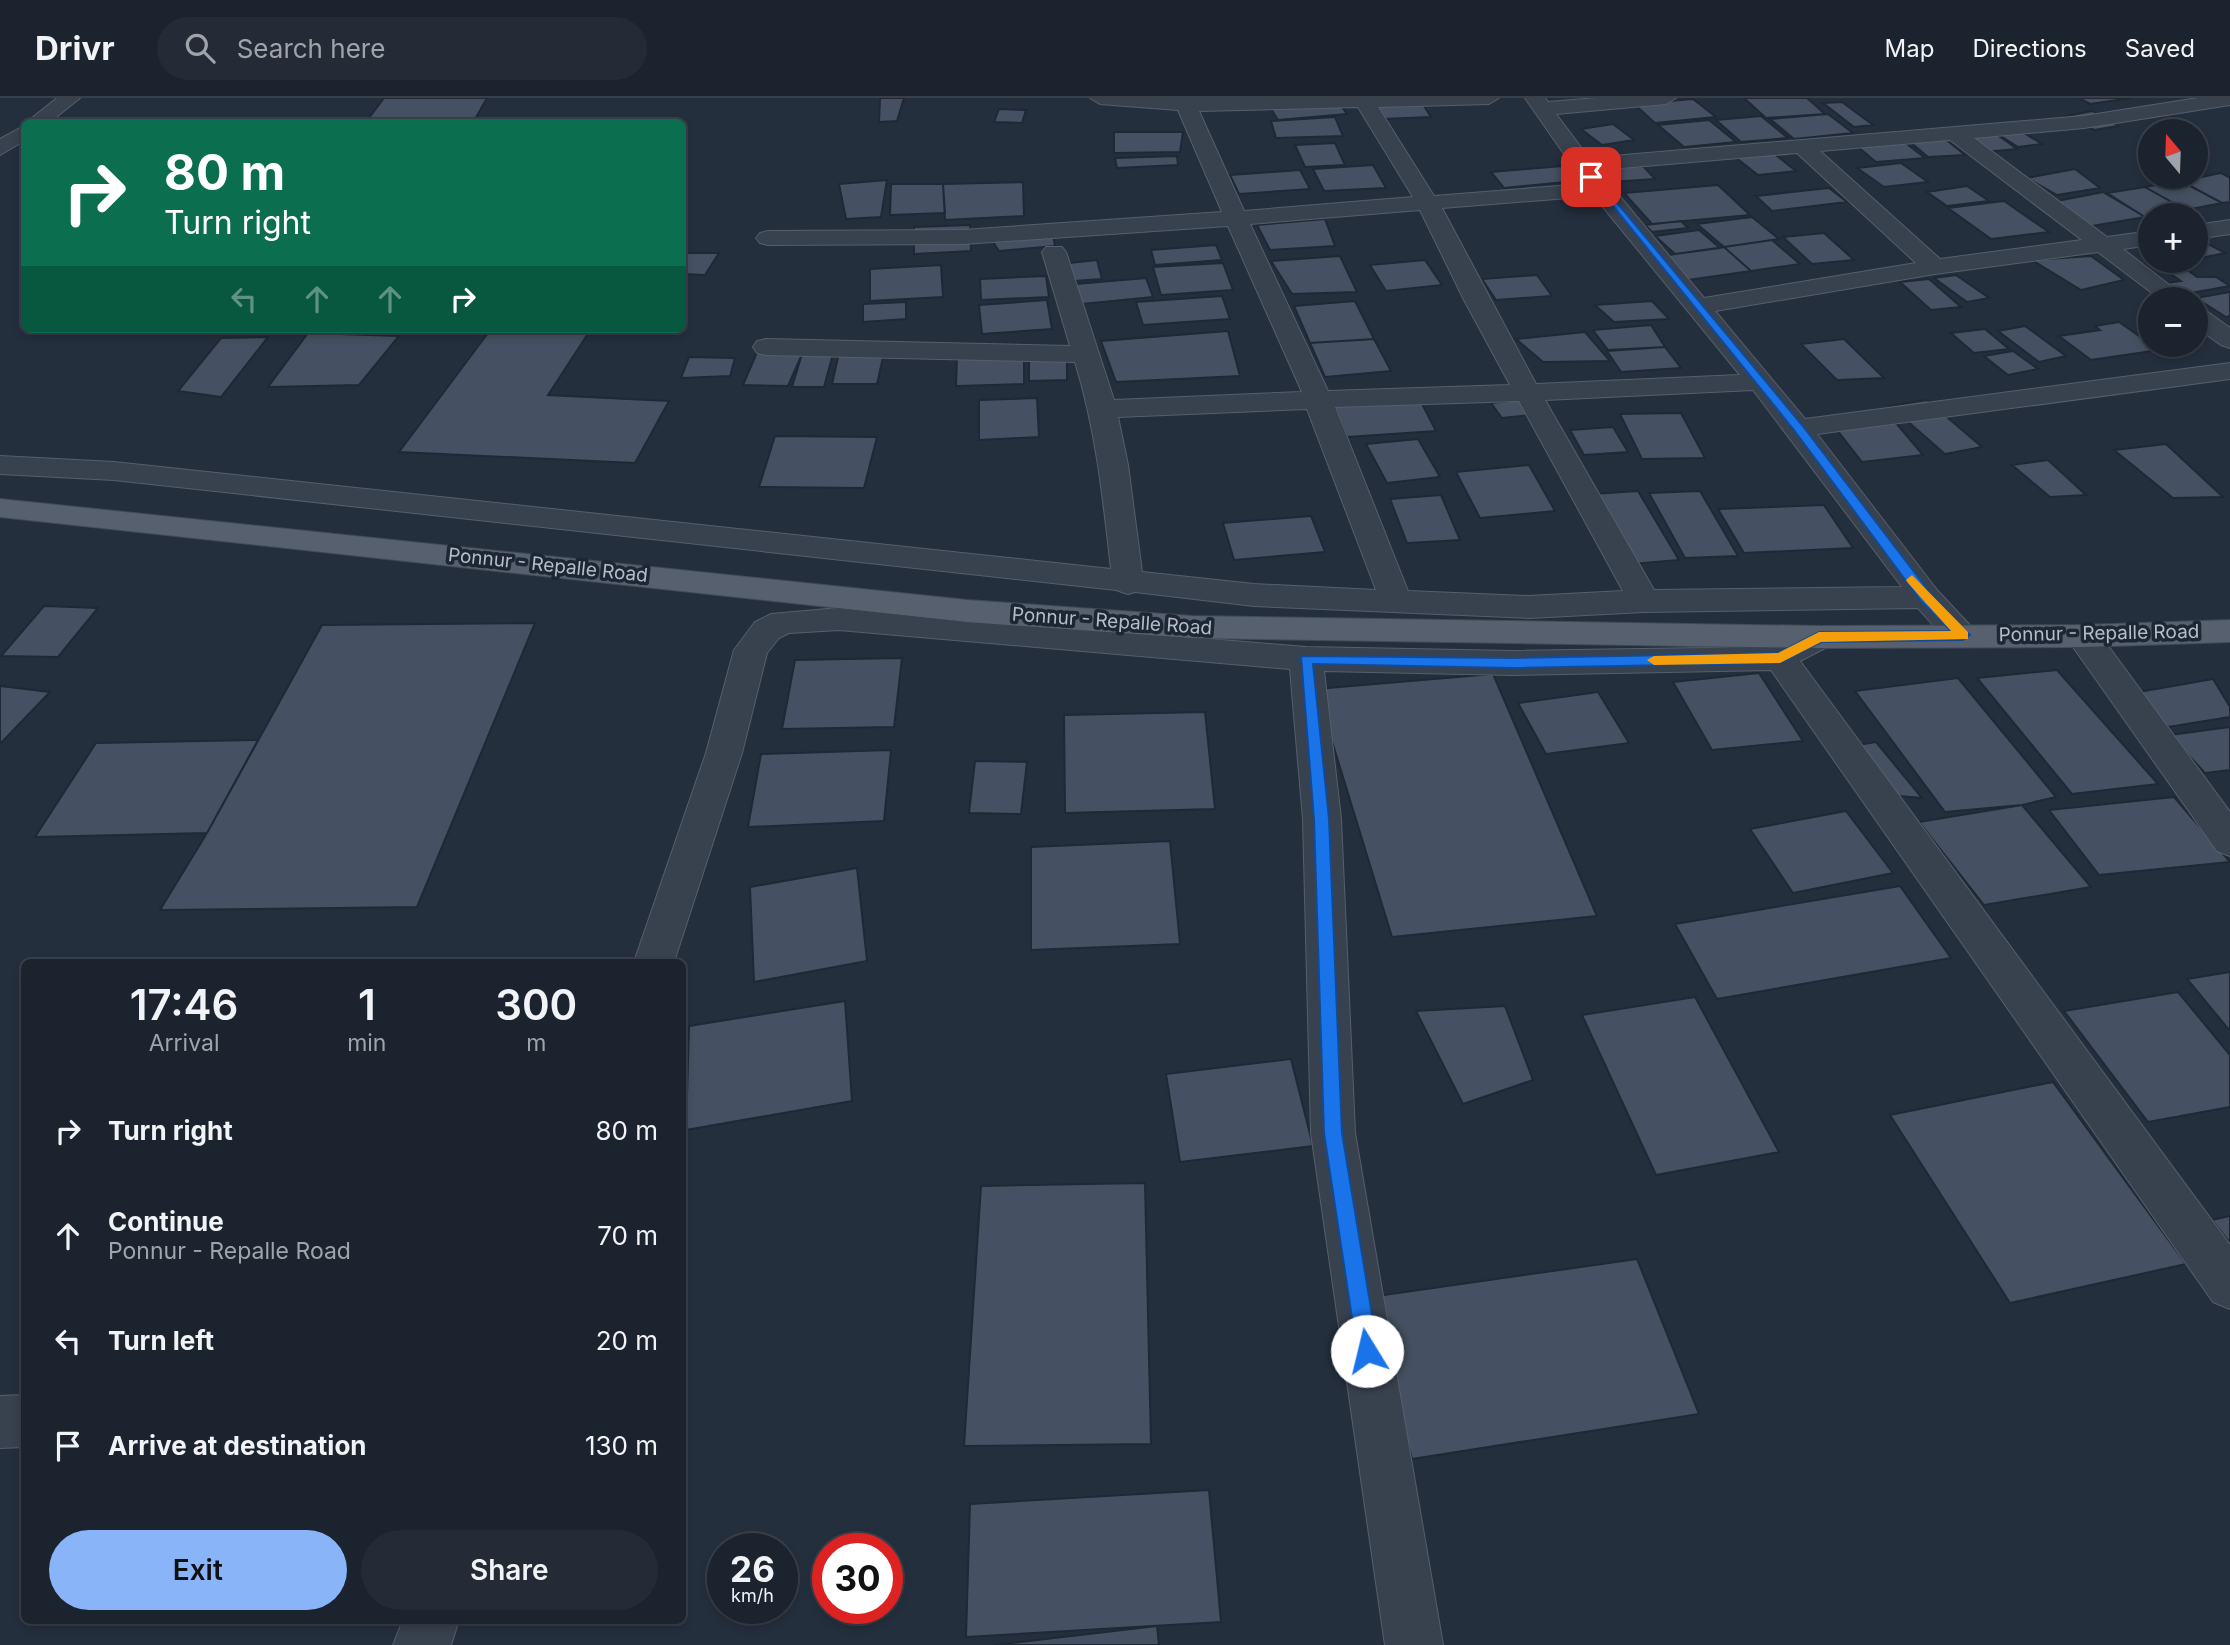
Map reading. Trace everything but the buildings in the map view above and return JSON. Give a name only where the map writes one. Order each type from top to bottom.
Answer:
[{"type":"main road","name":"Ponnur - Repalle Road","points":[[0,508],[980,612],[1192,627],[1819,637],[2083,636],[2230,631]]},
{"type":"street","points":[[41,119],[70,98]]},
{"type":"street","points":[[1100,98],[1186,105],[1489,98]]},
{"type":"street","points":[[1538,104],[1667,98]]},
{"type":"street","points":[[1582,166],[2084,122],[2230,99]]},
{"type":"street","points":[[1365,102],[1428,202],[1528,394],[1644,601]]},
{"type":"street","points":[[1538,104],[1600,189],[1695,307],[1798,428],[1926,597],[1963,635]]},
{"type":"street","points":[[1186,105],[1235,217],[1305,364],[1357,507],[1397,603]]},
{"type":"street","points":[[1954,133],[2159,287]]},
{"type":"street","points":[[0,149],[21,134]]},
{"type":"street","points":[[1804,148],[1934,267]]},
{"type":"street","points":[[768,238],[963,237],[1600,189]]},
{"type":"street","points":[[2208,230],[2230,227]]},
{"type":"street","points":[[1695,307],[1934,267],[2138,240]]},
{"type":"street","points":[[1054,252],[1103,409],[1114,465],[1128,584]]},
{"type":"street","points":[[2208,324],[2230,340]]},
{"type":"street","points":[[766,347],[1086,354]]},
{"type":"street","points":[[1798,428],[2230,371]]},
{"type":"street","points":[[1103,409],[1318,398],[1528,394],[1760,382]]},
{"type":"street","points":[[0,465],[114,471],[726,536],[1128,584],[1397,603],[1529,607],[1644,601],[1926,597]]},
{"type":"street","points":[[655,959],[724,753],[751,650],[767,631],[783,622],[839,619],[1306,659],[1512,663],[1780,658],[1819,637]]},
{"type":"street","points":[[2083,636],[2230,841]]},
{"type":"street","points":[[1780,658],[2230,1285]]},
{"type":"street","points":[[1306,659],[1322,819],[1333,1133],[1414,1645]]},
{"type":"street","points":[[0,1422],[21,1422]]},
{"type":"street","points":[[422,1645],[430,1624]]},
{"type":"slow traffic","points":[[1654,660],[1780,658],[1819,637],[1963,635],[1912,580]]},
{"type":"route","points":[[1367,1351],[1333,1133],[1322,819],[1306,659],[1512,663],[1780,658],[1819,637],[1963,635],[1926,597],[1798,428],[1695,307],[1591,177]]}]
